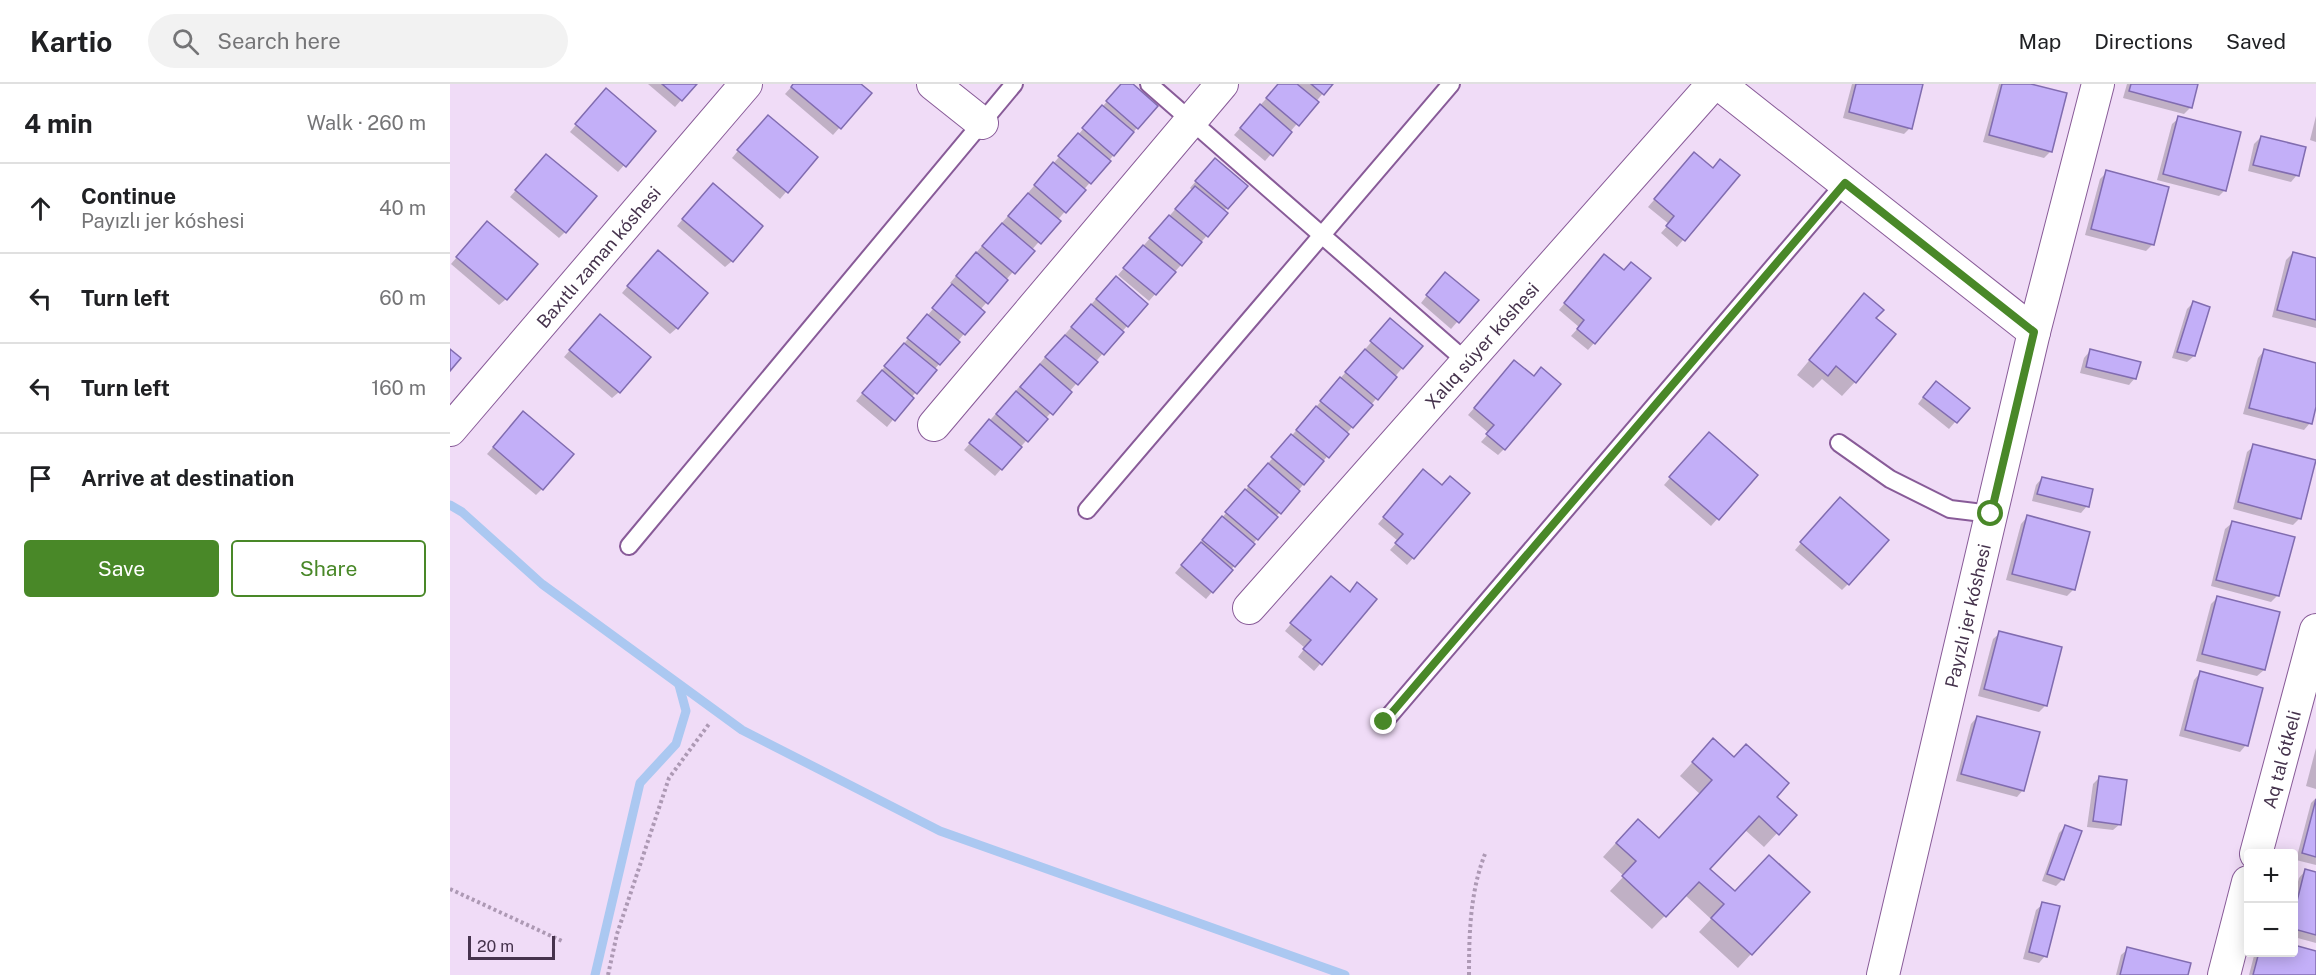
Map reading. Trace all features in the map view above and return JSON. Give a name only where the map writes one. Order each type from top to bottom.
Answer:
[{"type":"street","name":"Baxıtlı zaman kóshesi","points":[[450,430],[746,84]]},
{"type":"street","points":[[933,84],[982,123]]},
{"type":"street","points":[[934,425],[1222,84]]},
{"type":"street","name":"Xalıq súyer kóshesi","points":[[1249,608],[1713,84]]},
{"type":"street","points":[[1719,84],[2034,332]]},
{"type":"street","name":"Payızlı jer kóshesi","points":[[1883,975],[2034,332],[2098,84]]},
{"type":"street","name":"Aq tal ótkeli","points":[[2257,849],[2316,630]]},
{"type":"street","points":[[2224,975],[2244,898]]},
{"type":"lane","points":[[629,546],[1014,84]]},
{"type":"lane","points":[[1149,84],[1467,362]]},
{"type":"lane","points":[[1087,510],[1451,84]]},
{"type":"lane","points":[[1384,722],[1845,183]]},
{"type":"lane","points":[[1839,443],[1890,479],[1950,509],[1991,514]]},
{"type":"path","points":[[608,975],[617,934],[669,778],[709,724]]},
{"type":"path","points":[[1469,975],[1469,938],[1475,879],[1485,854]]},
{"type":"path","points":[[450,889],[562,941]]},
{"type":"building","points":[[662,84],[697,84],[682,101]]},
{"type":"building","points":[[793,84],[861,84],[872,93],[841,129],[791,87]]},
{"type":"building","points":[[1121,84],[1133,84],[1158,106],[1138,129],[1106,101]]},
{"type":"building","points":[[1278,84],[1297,84],[1319,102],[1299,126],[1266,98]]},
{"type":"building","points":[[1311,84],[1333,84],[1324,95]]},
{"type":"building","points":[[1856,84],[1923,84],[1912,129],[1849,112]]},
{"type":"building","points":[[2002,84],[2031,84],[2067,93],[2052,152],[1989,135]]},
{"type":"building","points":[[2131,84],[2198,84],[2192,108],[2129,91]]},
{"type":"building","points":[[606,88],[656,131],[626,167],[575,124]]},
{"type":"building","points":[[1260,104],[1292,132],[1273,156],[1240,128]]},
{"type":"building","points":[[1102,105],[1134,132],[1114,156],[1082,128]]},
{"type":"building","points":[[768,115],[818,157],[788,193],[737,150]]},
{"type":"building","points":[[2178,116],[2241,132],[2226,191],[2163,174]]},
{"type":"building","points":[[1078,133],[1111,161],[1091,184],[1058,156]]},
{"type":"building","points":[[2261,136],[2306,147],[2299,176],[2253,165]]},
{"type":"building","points":[[1694,152],[1713,168],[1720,159],[1740,175],[1685,241],[1666,226],[1674,216],[1654,199]]},
{"type":"building","points":[[546,154],[597,196],[566,233],[515,190]]},
{"type":"building","points":[[1215,158],[1248,186],[1228,209],[1195,181]]},
{"type":"building","points":[[1053,162],[1086,190],[1066,213],[1034,185]]},
{"type":"building","points":[[2106,170],[2169,187],[2154,245],[2091,229]]},
{"type":"building","points":[[713,183],[763,226],[733,262],[682,219]]},
{"type":"building","points":[[1195,186],[1228,213],[1208,237],[1175,209]]},
{"type":"building","points":[[1028,193],[1061,221],[1041,244],[1008,216]]},
{"type":"building","points":[[1169,215],[1202,242],[1182,266],[1149,238]]},
{"type":"building","points":[[487,221],[538,264],[507,300],[456,257]]},
{"type":"building","points":[[1002,223],[1035,251],[1015,274],[982,246]]},
{"type":"building","points":[[1143,245],[1176,272],[1156,295],[1123,268]]},
{"type":"building","points":[[658,250],[708,293],[678,329],[627,286]]},
{"type":"building","points":[[976,252],[1008,280],[988,304],[956,276]]},
{"type":"building","points":[[2293,252],[2316,258],[2316,320],[2277,310]]},
{"type":"building","points":[[1604,254],[1624,270],[1631,262],[1651,278],[1595,344],[1577,329],[1584,320],[1564,303]]},
{"type":"building","points":[[1445,272],[1479,300],[1459,323],[1426,295]]},
{"type":"building","points":[[1116,276],[1148,304],[1128,327],[1096,299]]},
{"type":"building","points":[[952,284],[985,312],[965,335],[932,308]]},
{"type":"building","points":[[1864,293],[1884,310],[1876,318],[1896,334],[1856,383],[1836,366],[1828,376],[1809,360]]},
{"type":"building","points":[[2193,301],[2210,307],[2195,356],[2177,352]]},
{"type":"building","points":[[1091,304],[1124,332],[1104,355],[1071,327]]},
{"type":"building","points":[[600,314],[651,357],[620,393],[569,350]]},
{"type":"building","points":[[927,314],[960,342],[940,365],[907,338]]},
{"type":"building","points":[[1390,318],[1423,346],[1403,369],[1370,341]]},
{"type":"building","points":[[1065,335],[1098,362],[1078,385],[1045,357]]},
{"type":"building","points":[[904,343],[937,370],[917,394],[884,366]]},
{"type":"building","points":[[450,349],[461,358],[450,371]]},
{"type":"building","points":[[1365,349],[1397,377],[1378,400],[1345,372]]},
{"type":"building","points":[[2090,349],[2141,362],[2136,379],[2086,367]]},
{"type":"building","points":[[2264,349],[2316,363],[2316,407],[2312,424],[2249,408]]},
{"type":"building","points":[[1514,360],[1534,376],[1541,367],[1561,384],[1505,450],[1486,434],[1494,425],[1474,408]]},
{"type":"building","points":[[1040,364],[1072,392],[1053,415],[1020,387]]},
{"type":"building","points":[[882,370],[914,398],[895,421],[862,393]]},
{"type":"building","points":[[1340,377],[1373,405],[1353,428],[1320,401]]},
{"type":"building","points":[[1936,381],[1970,408],[1957,423],[1923,397]]},
{"type":"building","points":[[1016,391],[1048,419],[1028,442],[996,414]]},
{"type":"building","points":[[1316,406],[1349,434],[1329,458],[1296,430]]},
{"type":"building","points":[[523,411],[574,454],[543,490],[493,447]]},
{"type":"building","points":[[989,419],[1022,447],[1002,470],[969,443]]},
{"type":"building","points":[[1709,432],[1758,475],[1719,520],[1669,477]]},
{"type":"building","points":[[1291,434],[1324,461],[1304,485],[1271,457]]},
{"type":"building","points":[[2253,444],[2316,460],[2301,519],[2238,502]]},
{"type":"building","points":[[1268,463],[1300,491],[1281,514],[1248,486]]},
{"type":"building","points":[[1423,469],[1442,485],[1450,476],[1470,493],[1414,559],[1395,543],[1403,534],[1383,517]]},
{"type":"building","points":[[2042,477],[2093,489],[2089,507],[2037,494]]},
{"type":"building","points":[[1245,489],[1278,517],[1258,540],[1225,512]]},
{"type":"building","points":[[1840,497],[1889,540],[1849,585],[1800,542]]},
{"type":"building","points":[[2027,515],[2090,532],[2075,590],[2012,574]]},
{"type":"building","points":[[1222,516],[1255,544],[1235,567],[1202,540]]},
{"type":"building","points":[[2232,521],[2295,537],[2279,596],[2216,580]]},
{"type":"building","points":[[1201,542],[1233,570],[1213,593],[1181,565]]},
{"type":"building","points":[[1331,576],[1350,592],[1357,582],[1377,599],[1322,665],[1303,649],[1311,640],[1290,623]]},
{"type":"building","points":[[2217,596],[2280,612],[2265,670],[2202,654]]},
{"type":"building","points":[[1999,631],[2062,647],[2047,706],[1984,689]]},
{"type":"building","points":[[2200,671],[2263,688],[2248,746],[2185,730]]},
{"type":"building","points":[[1977,716],[2040,732],[2024,791],[1961,774]]},
{"type":"building","points":[[1713,738],[1734,757],[1746,744],[1789,783],[1777,797],[1797,815],[1779,835],[1759,816],[1710,869],[1735,891],[1769,855],[1810,892],[1752,955],[1711,918],[1724,904],[1699,882],[1666,917],[1622,876],[1636,861],[1616,843],[1638,819],[1659,838],[1712,780],[1692,762]]},
{"type":"building","points":[[2099,776],[2127,780],[2121,825],[2093,821]]},
{"type":"building","points":[[2316,799],[2316,857],[2302,853]]},
{"type":"building","points":[[2065,825],[2082,831],[2064,880],[2047,874]]},
{"type":"building","points":[[2305,869],[2316,872],[2316,935],[2298,930],[2298,897]]},
{"type":"building","points":[[2042,902],[2060,906],[2047,957],[2029,952]]},
{"type":"building","points":[[2298,946],[2316,951],[2316,975],[2253,975],[2258,957],[2298,957]]},
{"type":"building","points":[[2127,947],[2191,963],[2188,975],[2120,975]]},
{"type":"waterway","points":[[450,505],[462,512],[542,584],[742,730],[940,831],[1345,975]]},
{"type":"waterway","points":[[595,975],[640,783],[676,744],[686,711],[679,685]]},
{"type":"route","points":[[1384,722],[1845,183],[2034,332],[1991,514]]}]
